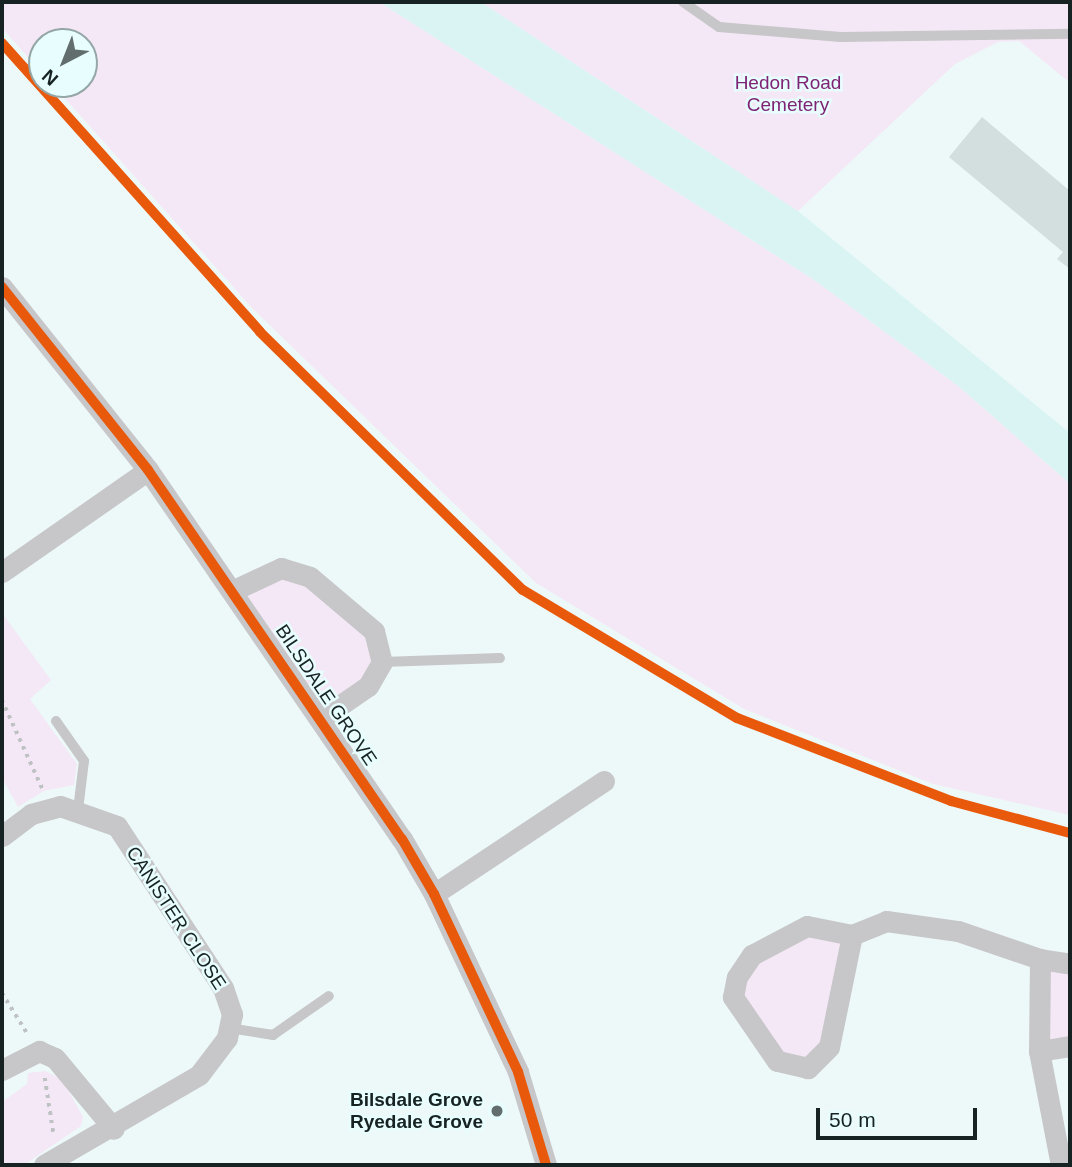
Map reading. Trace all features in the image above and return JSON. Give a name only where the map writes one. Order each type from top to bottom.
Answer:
[{"type":"street","name":"BILSDALE GROVE","points":[[2,287],[148,470],[234,590],[322,718],[434,894],[518,1072],[540,1163]]},
{"type":"street","points":[[2,572],[148,470]]},
{"type":"street","points":[[234,590],[281,568],[310,577],[374,632],[382,662]]},
{"type":"street","name":"BILSDALE GROVE","points":[[322,718],[368,687],[382,662]]},
{"type":"street","points":[[434,894],[604,781]]},
{"type":"street","name":"CANISTER CLOSE","points":[[2,836],[48,810],[78,810],[117,826],[223,988],[232,1014],[229,1028]]},
{"type":"street","points":[[852,935],[829,1046],[808,1068],[777,1061],[733,997],[737,977],[752,955],[807,926],[852,935],[886,921],[958,931],[1040,959],[1070,964]]},
{"type":"street","points":[[1040,959],[1039,1051],[1061,1165]]},
{"type":"street","points":[[44,1165],[114,1129],[199,1075],[214,1061],[229,1028]]},
{"type":"street","points":[[1039,1051],[1070,1046]]},
{"type":"street","points":[[2,1070],[39,1051],[55,1058],[114,1129]]},
{"type":"lane","points":[[683,2],[719,27],[841,37],[1070,34]]},
{"type":"lane","points":[[382,662],[500,658]]},
{"type":"lane","points":[[56,721],[84,761],[78,810]]},
{"type":"lane","points":[[229,1028],[273,1035],[329,996]]},
{"type":"path","points":[[2,700],[39,775],[48,810]]},
{"type":"shaded area","points":[[379,2],[481,2],[798,211],[1070,433],[1070,484],[958,386],[814,280]]},
{"type":"green space","points":[[2,2],[379,2],[814,280],[958,386],[1070,484],[1070,815],[933,784],[744,709],[536,583],[252,308],[64,98],[98,98],[98,28],[28,28],[28,57],[2,28]]},
{"type":"green space","name":"Hedon Road Cemetery","points":[[481,2],[1070,2],[1070,83],[1019,41],[998,42],[955,64],[798,211]]},
{"type":"green space","points":[[281,568],[374,631],[382,662],[322,718],[234,590]]},
{"type":"green space","points":[[2,613],[51,680],[30,699],[77,764],[74,785],[44,791],[18,807],[2,778]]},
{"type":"green space","points":[[807,927],[852,935],[829,1047],[808,1068],[777,1061],[733,997],[737,977]]},
{"type":"green space","points":[[1040,959],[1070,964],[1070,1046],[1039,1051]]},
{"type":"green space","points":[[45,1071],[62,1079],[83,1117],[81,1126],[24,1165],[2,1165],[2,1102],[27,1084],[28,1073]]},
{"type":"building","points":[[982,117],[1070,191],[1070,269],[1057,259],[1063,252],[949,157]]},
{"type":"cycle path","points":[[2,43],[260,332],[523,590],[737,718],[951,801],[1070,833]]},
{"type":"cycle path","points":[[2,287],[148,470],[402,839],[434,894],[518,1072],[546,1165]]},
{"type":"place","name":"Bilsdale Grove Ryedale Grove","points":[[497,1111]]}]
